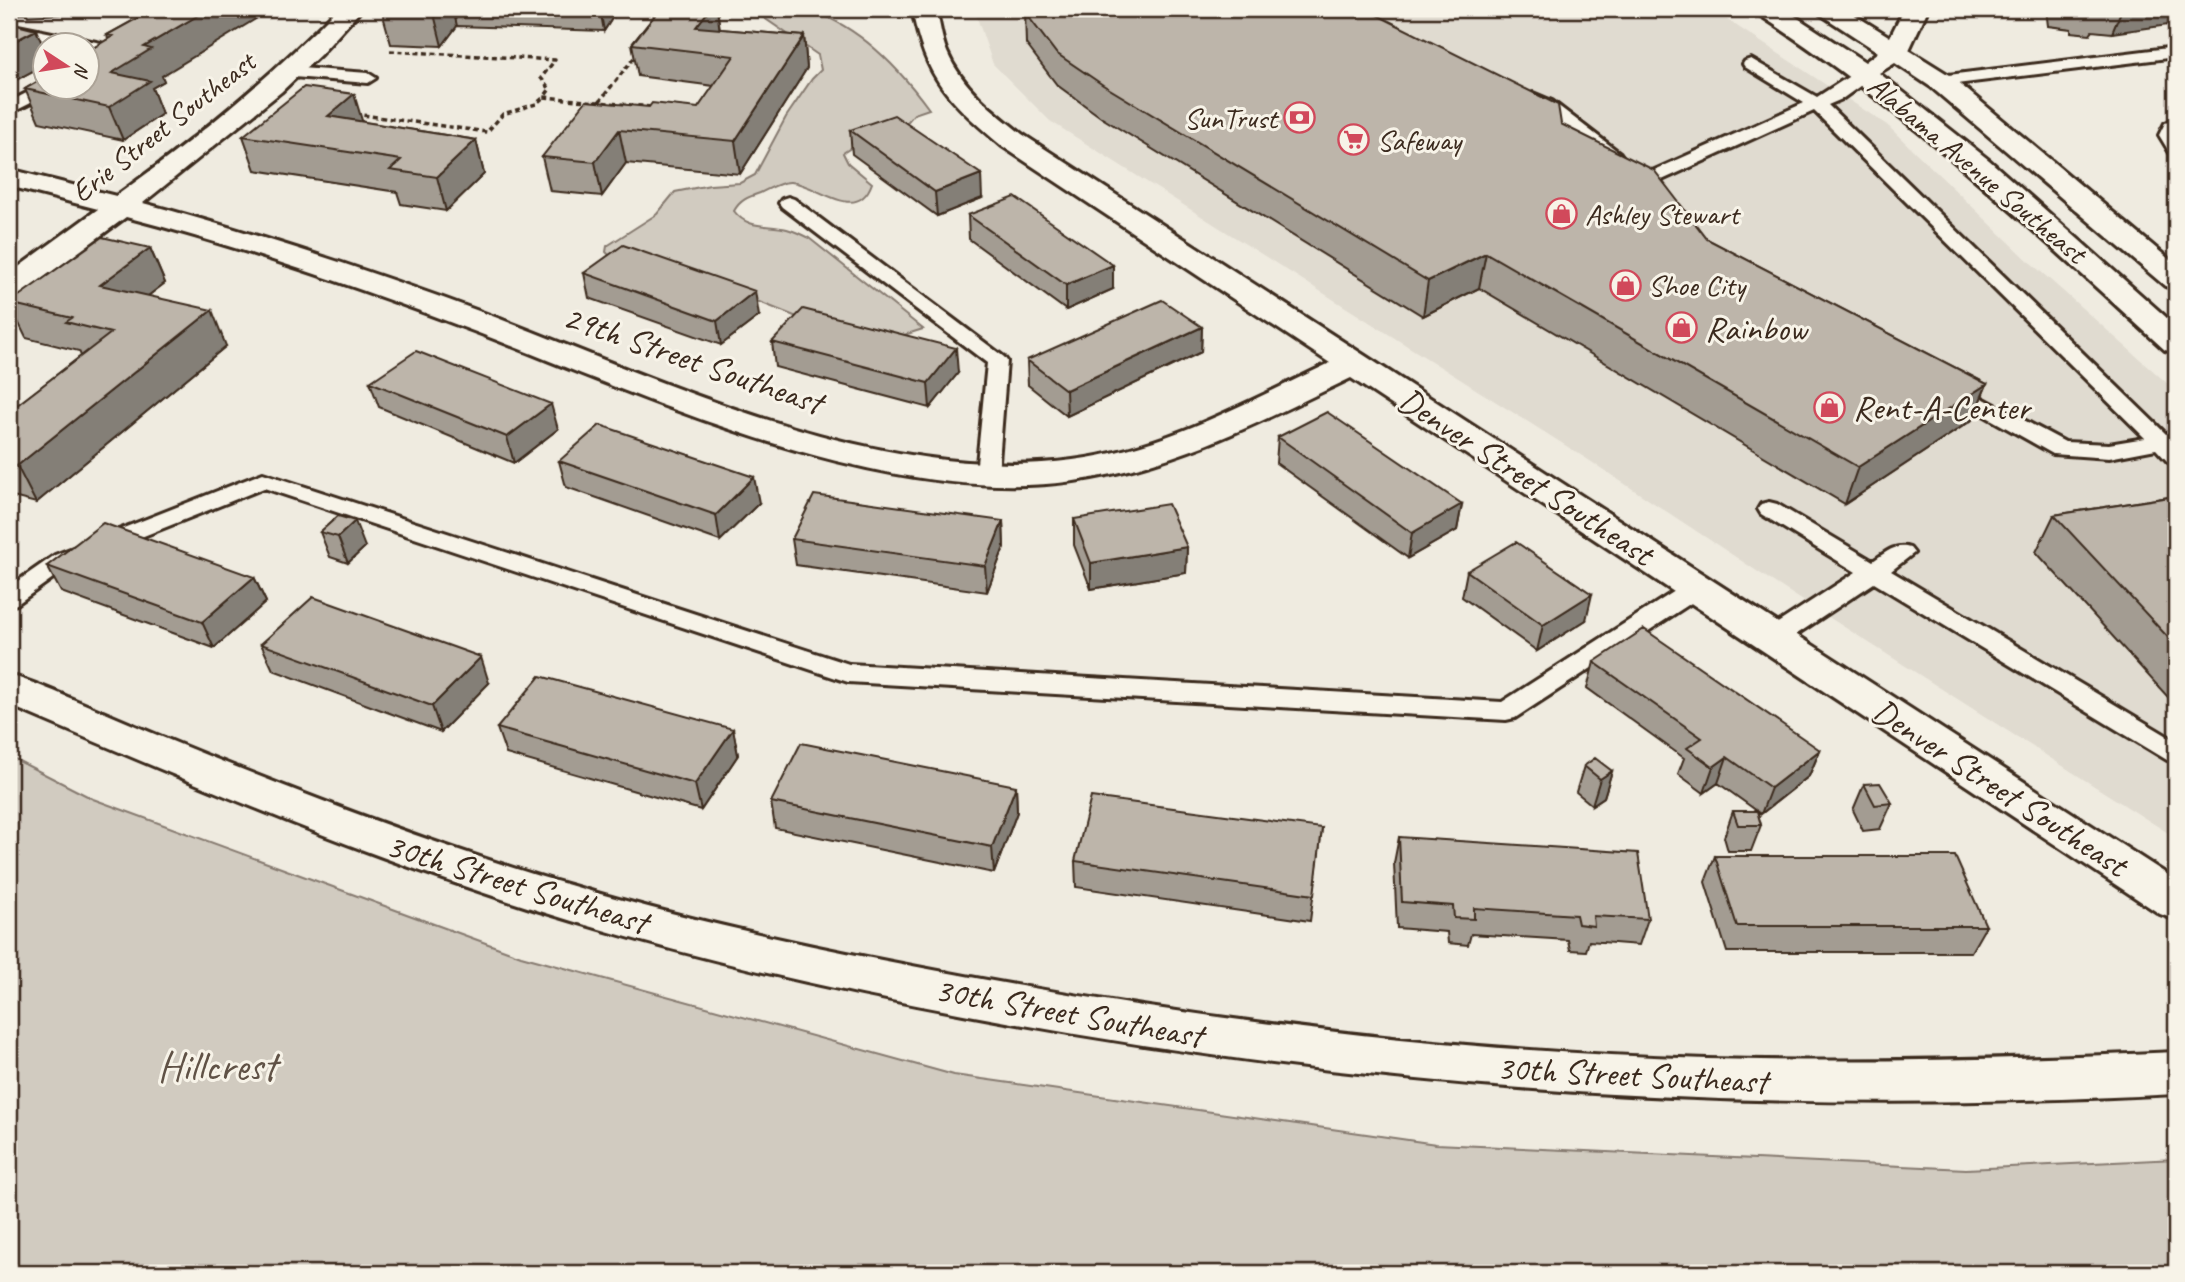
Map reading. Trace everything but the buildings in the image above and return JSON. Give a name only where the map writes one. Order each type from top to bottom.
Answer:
[{"type":"street","name":"Erie Street Southeast","points":[[9,288],[202,145],[313,50],[350,9]]},
{"type":"street","name":"Alabama Avenue Southeast","points":[[1767,9],[1820,40],[1920,116],[2176,343]]},
{"type":"street","name":"Alabama Avenue Southeast","points":[[1829,9],[1940,81],[2176,280]]},
{"type":"street","points":[[1865,74],[1895,52],[1916,9]]},
{"type":"street","name":"Denver Street Southeast","points":[[931,10],[933,50],[942,68],[962,95],[1012,139],[2176,902]]},
{"type":"street","name":"29th Street Southeast","points":[[9,177],[241,239],[332,268],[704,407],[808,442],[904,464],[987,474],[1073,471],[1154,454],[1354,364]]},
{"type":"street","name":"30th Street Southeast","points":[[9,689],[332,823],[527,891],[670,931],[822,967],[1055,1013],[1377,1057],[1627,1077],[1911,1083],[2176,1073]]},
{"type":"lane","points":[[18,30],[32,33]]},
{"type":"lane","points":[[1940,81],[2176,52]]},
{"type":"lane","points":[[1751,64],[1817,104],[1942,229],[2168,440],[2176,457]]},
{"type":"lane","points":[[287,72],[368,78]]},
{"type":"lane","points":[[1645,181],[1836,95],[1865,74]]},
{"type":"lane","points":[[1511,87],[1546,104],[1663,198]]},
{"type":"lane","points":[[9,109],[32,96]]},
{"type":"lane","points":[[2176,124],[2171,127],[2168,135],[2176,149]]},
{"type":"lane","points":[[788,203],[997,361],[987,474]]},
{"type":"lane","points":[[1928,377],[2061,449],[2109,451],[2168,440]]},
{"type":"lane","points":[[9,598],[63,561],[263,480],[848,673],[1506,711],[1697,588]]},
{"type":"lane","points":[[1769,509],[2176,753]]},
{"type":"lane","points":[[1773,638],[1902,553]]},
{"type":"path","points":[[593,111],[640,50]]},
{"type":"path","points":[[355,114],[487,132],[503,114],[536,104],[544,97],[550,89],[541,78],[555,60],[389,51]]},
{"type":"path","points":[[544,97],[652,106]]},
{"type":"shaded area","points":[[974,9],[1711,9],[1887,125],[2031,263],[2176,391],[2176,838],[1775,583],[1587,459],[1050,121],[993,64]]},
{"type":"green space","points":[[751,9],[805,9],[842,25],[890,63],[929,109],[914,114],[905,125],[843,153],[848,163],[872,183],[865,195],[857,201],[847,202],[801,184],[787,182],[748,198],[734,211],[752,224],[787,229],[809,238],[923,329],[904,335],[812,323],[734,292],[611,257],[606,252],[607,246],[657,214],[675,192],[710,185],[740,183],[755,175],[786,117],[821,70],[818,55]]},
{"type":"green space","name":"Hillcrest","points":[[9,756],[93,799],[521,956],[954,1075],[1436,1144],[1966,1169],[2176,1159],[2176,1273],[9,1273]]},
{"type":"place","name":"SunTrust","points":[[1300,118]]},
{"type":"place","name":"Safeway","points":[[1354,140]]},
{"type":"place","name":"Ashley Stewart","points":[[1562,214]]},
{"type":"place","name":"Shoe City","points":[[1625,285]]},
{"type":"place","name":"Rainbow","points":[[1682,328]]},
{"type":"place","name":"Rent-A-Center","points":[[1830,407]]}]
